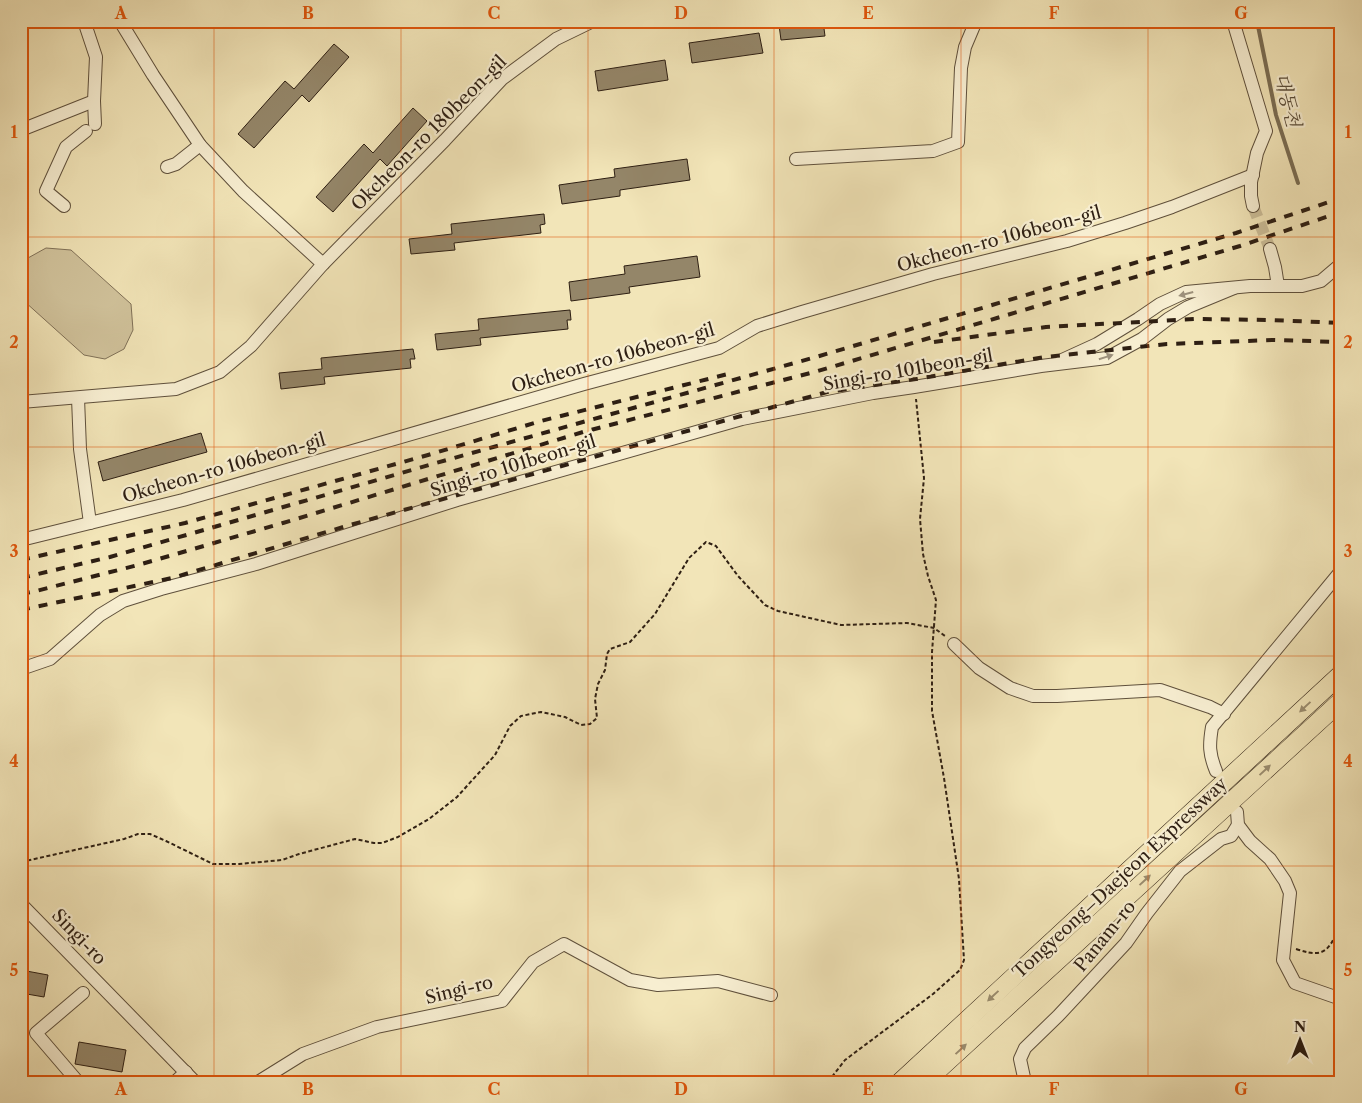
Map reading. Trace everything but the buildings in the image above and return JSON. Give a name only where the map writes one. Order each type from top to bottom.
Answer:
[{"type":"highway","name":"Tongyeong–Daejeon Expressway","points":[[900,1082],[1341,674]]},
{"type":"highway","name":"Tongyeong–Daejeon Expressway","points":[[925,1082],[1341,701]]},
{"type":"street","points":[[64,206],[46,191],[66,147],[91,127],[96,57],[84,21]]},
{"type":"street","points":[[120,21],[153,75],[200,145],[242,191],[323,264]]},
{"type":"street","name":"Okcheon-ro 180beon-gil","points":[[21,402],[176,389],[220,372],[251,346],[323,264],[502,79],[556,39],[593,21]]},
{"type":"street","points":[[796,159],[933,150],[958,142],[961,68],[965,47],[976,21]]},
{"type":"street","points":[[1233,21],[1266,131],[1257,153],[1251,182],[1253,206]]},
{"type":"street","points":[[21,130],[94,101]]},
{"type":"street","points":[[166,167],[176,164],[200,145]]},
{"type":"street","name":"Okcheon-ro 106beon-gil","points":[[21,540],[183,500],[584,384],[719,348],[757,326],[934,274],[1067,241],[1125,223],[1253,175]]},
{"type":"street","points":[[1270,249],[1278,286]]},
{"type":"street","points":[[1041,366],[1097,344],[1160,304],[1186,292],[1250,286],[1302,286],[1322,281],[1341,264]]},
{"type":"street","points":[[1041,366],[1107,358],[1142,339],[1168,319],[1188,307],[1234,288]]},
{"type":"street","name":"Singi-ro 101beon-gil","points":[[21,669],[50,659],[100,615],[124,601],[161,589],[273,559],[457,500],[742,418],[873,392],[1041,366]]},
{"type":"street","points":[[78,398],[80,449],[90,523]]},
{"type":"street","points":[[1216,771],[1211,759],[1209,744],[1212,727],[1341,571]]},
{"type":"street","points":[[954,644],[979,668],[1010,688],[1033,696],[1160,690],[1210,707],[1224,714]]},
{"type":"street","points":[[1237,812],[1238,825],[1250,841],[1270,859],[1288,887],[1290,893],[1283,960],[1295,983],[1341,999]]},
{"type":"street","name":"Panam-ro","points":[[1025,1082],[1020,1059],[1025,1048],[1090,983],[1126,943],[1180,871],[1221,839],[1230,836],[1238,825]]},
{"type":"street","name":"Singi-ro","points":[[21,904],[195,1082]]},
{"type":"street","name":"Singi-ro","points":[[258,1082],[303,1054],[377,1027],[502,1001],[533,962],[564,944],[630,980],[658,985],[718,981],[771,995]]},
{"type":"street","points":[[78,1082],[36,1033],[83,993]]},
{"type":"street","points":[[175,1082],[186,1072]]},
{"type":"path","points":[[828,1082],[845,1060],[933,994],[960,970],[964,960],[958,879],[944,778],[932,711],[932,652],[936,600],[922,554],[920,519],[924,478],[920,424],[914,387]]},
{"type":"path","points":[[21,862],[124,839],[138,834],[150,834],[213,864],[239,864],[282,860],[355,839],[374,843],[398,837],[429,819],[457,798],[495,755],[510,726],[521,716],[542,712],[565,717],[580,725],[590,724],[597,718],[595,699],[598,684],[605,670],[606,654],[610,649],[630,642],[655,614],[689,558],[706,542],[716,546],[738,576],[765,605],[778,611],[841,625],[907,623],[934,628],[954,644]]},
{"type":"path","points":[[1283,951],[1296,948],[1306,952],[1320,953],[1330,947],[1335,936],[1341,933]]},
{"type":"shaded area","points":[[46,248],[71,250],[131,304],[133,330],[124,349],[105,359],[84,355],[24,301],[21,276],[28,258]]},
{"type":"waterway","name":"대동천","points":[[1257,21],[1276,115],[1298,183]]},
{"type":"tunnel","points":[[1253,206],[1270,249]]},
{"type":"railway","points":[[21,578],[110,557],[436,463],[816,357],[1236,233],[1341,198]]},
{"type":"railway","points":[[21,594],[138,565],[583,432],[818,371],[1240,246],[1341,212]]},
{"type":"railway","points":[[934,342],[1046,327],[1194,319],[1341,323]]},
{"type":"railway","points":[[21,610],[172,578],[350,525],[827,392],[1045,357],[1167,344],[1273,340],[1341,342]]},
{"type":"railway","points":[[21,560],[185,523],[428,455],[541,421],[732,373]]}]
